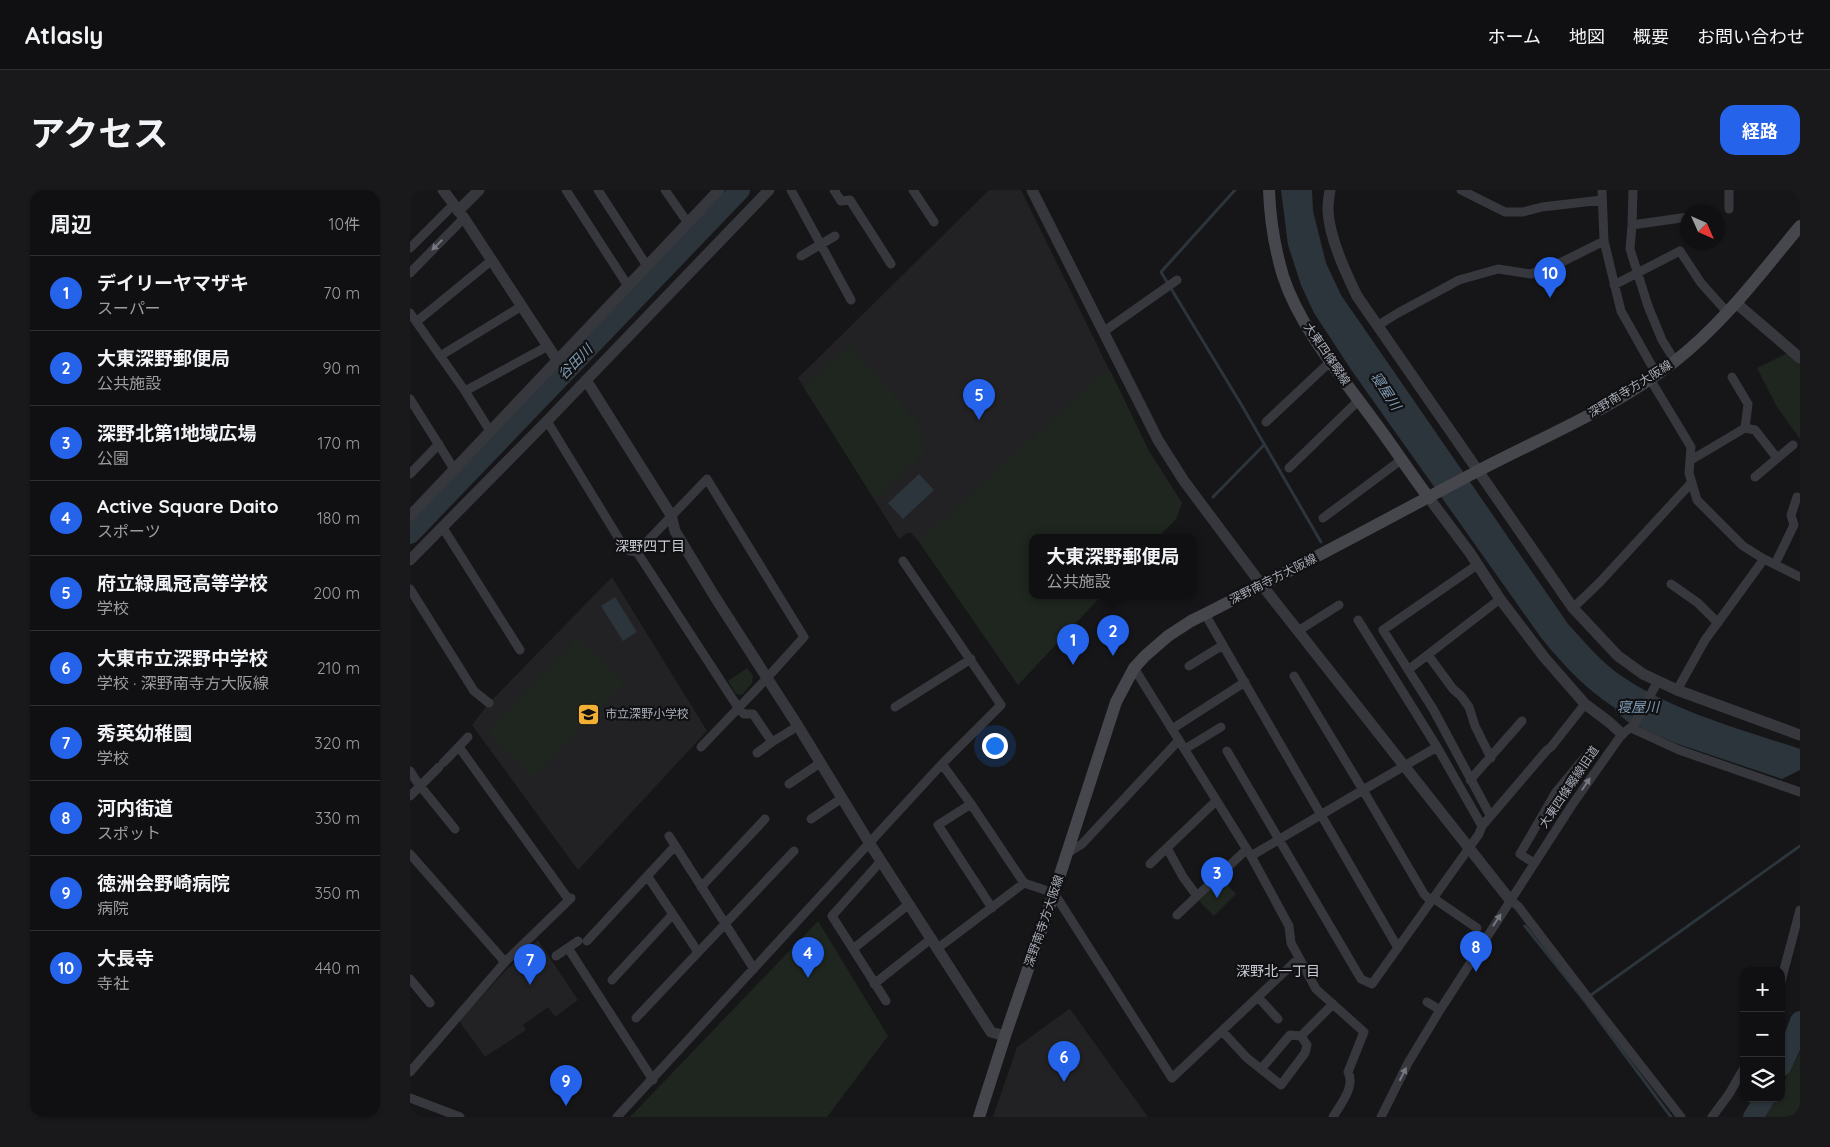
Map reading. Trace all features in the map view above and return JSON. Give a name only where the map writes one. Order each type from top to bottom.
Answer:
[{"type":"main road","name":"大東四條畷線","points":[[1269,190],[1269,211],[1284,276],[1298,308],[1331,361],[1400,460],[1434,495]]},
{"type":"main road","name":"深野南寺方大阪線","points":[[979,1117],[1004,1036],[1054,893],[1116,702],[1134,668],[1145,656],[1168,636],[1205,614],[1586,416],[1653,377],[1675,361],[1732,308],[1800,226]]},
{"type":"street","points":[[443,190],[492,260],[557,360]]},
{"type":"street","points":[[410,272],[458,212],[479,190]]},
{"type":"street","points":[[566,190],[628,286]]},
{"type":"street","points":[[598,190],[647,266]]},
{"type":"street","points":[[665,190],[688,223]]},
{"type":"street","points":[[410,516],[719,190]]},
{"type":"street","points":[[410,560],[547,421],[769,190]]},
{"type":"street","points":[[791,190],[851,300]]},
{"type":"street","points":[[834,190],[841,201],[850,200],[891,264]]},
{"type":"street","points":[[913,190],[934,222]]},
{"type":"street","points":[[1032,190],[1158,440],[1184,481],[1261,584],[1404,767],[1510,900],[1518,906],[1681,1117]]},
{"type":"street","points":[[1330,190],[1328,210],[1339,256],[1357,296],[1475,473],[1573,608],[1618,656],[1655,686],[1677,690],[1800,735]]},
{"type":"street","points":[[1461,190],[1505,212],[1523,212],[1542,207],[1602,200]]},
{"type":"street","points":[[1602,190],[1604,241],[1621,311],[1653,377],[1691,447],[1689,473],[1697,500],[1743,546],[1800,577]]},
{"type":"street","points":[[1633,190],[1630,249],[1637,274],[1662,340],[1675,361]]},
{"type":"street","points":[[1729,190],[1729,209]]},
{"type":"street","points":[[410,248],[458,212]]},
{"type":"street","points":[[1632,225],[1680,219]]},
{"type":"street","points":[[801,256],[835,236]]},
{"type":"street","points":[[1377,326],[1459,280],[1498,269],[1531,274],[1564,261],[1604,241]]},
{"type":"street","points":[[1614,285],[1680,252],[1701,283],[1800,358]]},
{"type":"street","points":[[416,322],[492,260]]},
{"type":"street","points":[[1103,332],[1177,280]]},
{"type":"street","points":[[440,356],[522,306]]},
{"type":"street","points":[[410,313],[465,391],[490,431]]},
{"type":"street","points":[[465,391],[548,346]]},
{"type":"street","points":[[1266,422],[1331,361]]},
{"type":"street","points":[[1732,376],[1748,404],[1745,428]]},
{"type":"street","points":[[586,380],[671,515],[675,531],[715,597],[768,678],[870,844],[991,1032],[1004,1036]]},
{"type":"street","points":[[1289,468],[1359,400]]},
{"type":"street","points":[[411,403],[454,469]]},
{"type":"street","points":[[547,421],[624,547],[630,551],[637,552],[739,709],[744,714],[753,714],[772,742]]},
{"type":"street","points":[[1690,460],[1745,428],[1756,430],[1777,458]]},
{"type":"street","points":[[410,474],[439,444]]},
{"type":"street","points":[[1754,477],[1792,445]]},
{"type":"street","points":[[1323,518],[1400,460]]},
{"type":"street","points":[[637,552],[707,479],[804,637],[739,709],[701,747]]},
{"type":"street","points":[[1573,608],[1600,582],[1692,482]]},
{"type":"street","points":[[1434,495],[1500,599],[1544,657],[1584,704],[1609,722],[1679,750],[1800,792]]},
{"type":"street","points":[[1775,564],[1794,525],[1791,515],[1797,497]]},
{"type":"street","points":[[443,528],[520,650]]},
{"type":"street","points":[[1677,690],[1705,640],[1764,559]]},
{"type":"street","points":[[617,1117],[942,764],[1001,705],[903,561]]},
{"type":"street","points":[[1477,564],[1383,630],[1433,709],[1489,816]]},
{"type":"street","points":[[1672,584],[1698,603],[1718,624]]},
{"type":"street","points":[[410,589],[474,691],[489,703]]},
{"type":"street","points":[[1408,670],[1500,599]]},
{"type":"street","points":[[1298,631],[1339,605]]},
{"type":"street","points":[[1205,614],[1398,948]]},
{"type":"street","points":[[1358,620],[1482,826]]},
{"type":"street","points":[[1190,666],[1223,645]]},
{"type":"street","points":[[1428,654],[1453,689],[1462,696],[1469,707],[1475,726],[1491,758]]},
{"type":"street","points":[[895,707],[971,659]]},
{"type":"street","points":[[1134,668],[1249,853],[1289,926],[1291,943],[1316,989],[1364,1032],[1348,1072],[1350,1075],[1350,1087],[1333,1117]]},
{"type":"street","points":[[1294,676],[1424,894],[1477,928]]},
{"type":"street","points":[[1172,729],[1244,682]]},
{"type":"street","name":"大東四條畷線旧道","points":[[1381,1117],[1408,1063],[1440,1010],[1572,805],[1629,729],[1655,686]]},
{"type":"street","points":[[1227,751],[1361,979],[1372,984],[1489,816],[1551,747],[1584,704]]},
{"type":"street","points":[[1470,780],[1522,721]]},
{"type":"street","points":[[757,752],[798,726]]},
{"type":"street","points":[[1185,749],[1220,727]]},
{"type":"street","points":[[410,796],[415,778],[441,765],[468,737]]},
{"type":"street","points":[[1066,854],[1082,844],[1179,740]]},
{"type":"street","points":[[410,1072],[505,962],[570,899],[459,747]]},
{"type":"street","points":[[1178,915],[1197,896],[1249,853],[1279,840],[1436,747]]},
{"type":"street","points":[[1534,863],[1520,854],[1556,792],[1589,752]]},
{"type":"street","points":[[788,784],[820,763]]},
{"type":"street","points":[[942,764],[1024,883],[1054,893],[1172,1078],[1299,958]]},
{"type":"street","points":[[415,778],[455,829]]},
{"type":"street","points":[[811,819],[842,798]]},
{"type":"street","points":[[1150,864],[1216,801]]},
{"type":"street","points":[[971,804],[938,825],[992,908]]},
{"type":"street","points":[[701,886],[765,819]]},
{"type":"street","points":[[669,836],[754,969]]},
{"type":"street","points":[[556,956],[583,941],[648,877],[675,846]]},
{"type":"street","points":[[1167,848],[1183,877],[1197,896]]},
{"type":"street","points":[[636,1018],[794,851]]},
{"type":"street","points":[[410,854],[505,962]]},
{"type":"street","points":[[881,861],[832,916],[886,1001]]},
{"type":"street","points":[[648,877],[698,952]]},
{"type":"street","points":[[874,984],[992,908],[1024,883]]},
{"type":"street","points":[[853,949],[909,904]]},
{"type":"street","points":[[1785,967],[1800,910]]},
{"type":"street","points":[[612,980],[672,915]]},
{"type":"street","points":[[568,948],[653,1080]]},
{"type":"street","points":[[410,979],[430,1003]]},
{"type":"street","points":[[1258,997],[1278,1019]]},
{"type":"street","points":[[1427,1002],[1440,1010]]},
{"type":"street","points":[[1301,1036],[1333,1004]]},
{"type":"street","points":[[1222,1031],[1247,1058],[1281,1085],[1305,1053],[1307,1045],[1301,1036]]},
{"type":"street","points":[[1261,1069],[1290,1035],[1301,1036]]},
{"type":"street","points":[[1712,1117],[1740,1075]]},
{"type":"street","points":[[410,1098],[460,1117]]},
{"type":"shaded area","points":[[989,190],[1021,190],[1149,451],[1182,503],[1176,519],[1161,534],[1029,534],[1029,599],[1098,599],[1018,685],[917,539],[911,533],[907,533],[899,539],[798,378]]},
{"type":"shaded area","points":[[849,345],[919,423],[924,453],[875,500],[804,388]]},
{"type":"shaded area","points":[[1788,353],[1800,364],[1800,439],[1777,407],[1757,368]]},
{"type":"shaded area","points":[[1110,370],[1149,451],[1182,503],[1176,519],[1161,534],[1029,534],[1029,599],[1098,599],[1018,685],[919,542],[1098,378]]},
{"type":"shaded area","name":"市立深野小学校","points":[[612,577],[707,731],[578,870],[472,725],[489,703]]},
{"type":"shaded area","points":[[577,638],[624,683],[534,777],[487,732]]},
{"type":"shaded area","points":[[747,668],[753,675],[752,683],[742,695],[736,694],[728,681]]},
{"type":"shaded area","points":[[1221,879],[1236,894],[1214,916],[1199,901]]},
{"type":"shaded area","points":[[818,921],[888,1036],[827,1117],[630,1117]]},
{"type":"shaded area","points":[[538,940],[578,1000],[555,1017],[548,1007],[523,1025],[526,1030],[485,1057],[459,1021],[506,970]]},
{"type":"shaded area","points":[[1069,1009],[1148,1117],[993,1117],[1017,1047]]},
{"type":"shaded area","points":[[1800,1052],[1800,1117],[1764,1117],[1773,1102],[1785,1102],[1785,1080]]},
{"type":"water","name":"寝屋川","points":[[1281,190],[1312,190],[1313,211],[1326,263],[1341,295],[1568,624],[1592,651],[1620,675],[1662,699],[1707,718],[1800,749],[1800,770],[1782,779],[1675,743],[1628,722],[1616,712],[1615,708],[1585,685],[1559,659],[1542,639],[1352,371],[1314,313],[1301,285],[1288,245]]},
{"type":"water","points":[[919,474],[934,490],[903,519],[888,503]]},
{"type":"water","points":[[615,597],[637,632],[623,641],[601,606]]},
{"type":"waterway","name":"谷田川","points":[[410,534],[740,190]]},
{"type":"waterway","points":[[1235,190],[1161,272],[1241,404],[1321,542]]},
{"type":"waterway","points":[[1213,497],[1264,445]]},
{"type":"waterway","points":[[1584,1000],[1800,846]]},
{"type":"waterway","points":[[1525,926],[1584,1000],[1671,1117]]},
{"type":"waterway","points":[[1785,1059],[1800,1021]]},
{"type":"waterway","points":[[1753,1117],[1762,1102]]},
{"type":"place","name":"大長寺","points":[[1550,298]]},
{"type":"place","name":"府立緑風冠高等学校","points":[[979,420]]},
{"type":"place","name":"大東深野郵便局","points":[[1113,656]]},
{"type":"place","name":"デイリーヤマザキ","points":[[1073,665]]},
{"type":"place","name":"市立深野小学校","points":[[589,714]]},
{"type":"place","name":"深野北第1地域広場","points":[[1217,898]]},
{"type":"place","name":"河内街道","points":[[1476,972]]},
{"type":"place","name":"Active Square Daito","points":[[808,978]]},
{"type":"place","name":"秀英幼稚園","points":[[530,985]]},
{"type":"place","name":"大東市立深野中学校","points":[[1064,1082]]},
{"type":"place","name":"徳洲会野崎病院","points":[[566,1106]]},
{"type":"district","name":"深野四丁目","points":[[650,546]]},
{"type":"district","name":"深野北一丁目","points":[[1278,971]]}]
